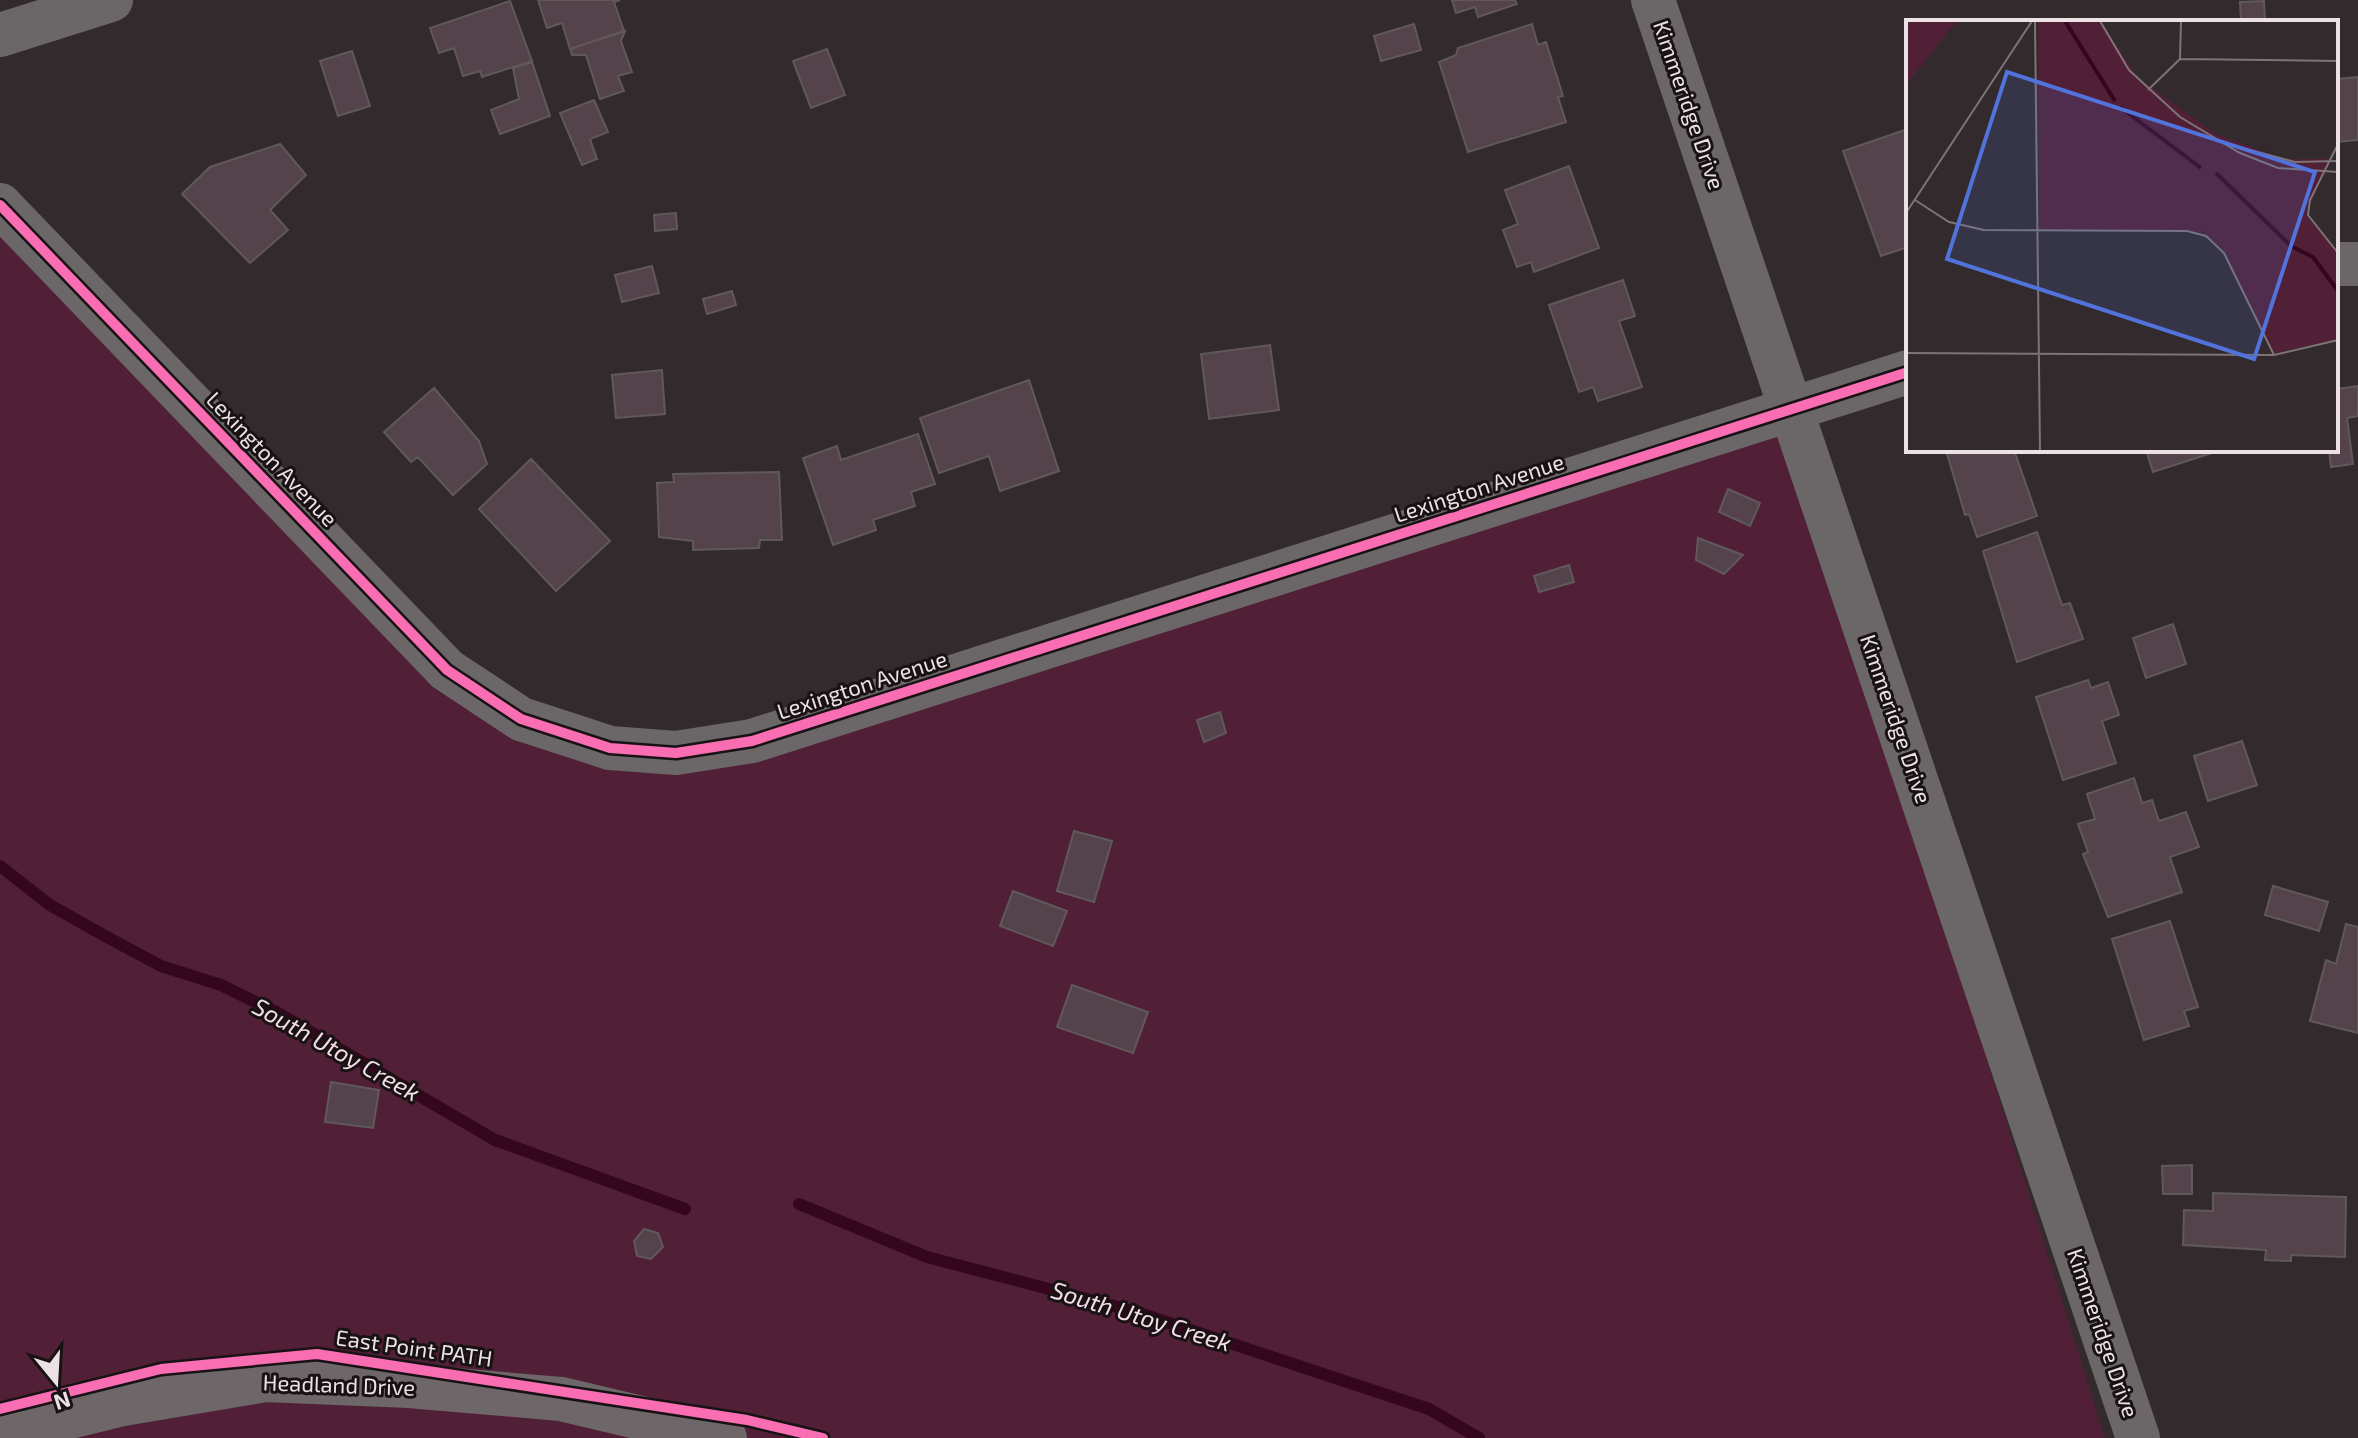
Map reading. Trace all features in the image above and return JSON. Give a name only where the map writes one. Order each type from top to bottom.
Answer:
[{"type":"main road","name":"Headland Drive","points":[[0,1434],[123,1404],[266,1380],[409,1386],[561,1399],[725,1438]]},
{"type":"street","points":[[0,35],[111,0]]},
{"type":"street","name":"Kimmeridge Drive","points":[[1653,0],[2138,1438]]},
{"type":"street","name":"Lexington Avenue","points":[[0,205],[447,670],[521,719],[610,748],[676,753],[752,741],[1906,373]]},
{"type":"shaded area","points":[[0,195],[453,684],[640,767],[1784,409],[2105,1438],[0,1438]]},
{"type":"building","points":[[538,0],[620,0],[614,2],[624,31],[570,49],[562,23],[547,28]]},
{"type":"building","points":[[1452,0],[1515,0],[1517,4],[1478,17],[1475,7],[1456,13]]},
{"type":"building","points":[[510,1],[532,61],[482,77],[480,71],[463,76],[454,48],[439,53],[430,28]]},
{"type":"building","points":[[2264,1],[2265,20],[2241,20],[2240,2]]},
{"type":"building","points":[[1414,24],[1421,50],[1381,61],[1374,36]]},
{"type":"building","points":[[1532,24],[1538,45],[1546,42],[1563,96],[1558,97],[1566,122],[1468,152],[1439,62],[1456,55],[1458,48]]},
{"type":"building","points":[[625,31],[621,41],[632,72],[618,76],[624,91],[600,99],[586,55],[572,55],[570,49]]},
{"type":"building","points":[[827,49],[845,95],[811,108],[793,61]]},
{"type":"building","points":[[352,51],[370,106],[338,116],[320,61]]},
{"type":"building","points":[[532,62],[550,116],[500,134],[491,110],[519,99],[513,68]]},
{"type":"building","points":[[2358,77],[2358,140],[2338,142],[2338,79]]},
{"type":"building","points":[[594,100],[608,132],[590,139],[597,159],[582,165],[560,113]]},
{"type":"building","points":[[1906,130],[1906,248],[1881,256],[1843,151]]},
{"type":"building","points":[[280,144],[306,175],[270,210],[288,230],[250,263],[182,194],[210,167]]},
{"type":"building","points":[[1569,166],[1599,248],[1534,272],[1531,262],[1517,267],[1503,230],[1518,224],[1505,190]]},
{"type":"building","points":[[676,213],[677,229],[655,231],[654,215]]},
{"type":"building","points":[[652,266],[659,293],[622,302],[615,275]]},
{"type":"building","points":[[1623,280],[1635,316],[1619,321],[1642,387],[1598,401],[1593,387],[1579,392],[1549,305]]},
{"type":"building","points":[[732,291],[736,305],[707,314],[703,299]]},
{"type":"building","points":[[1270,345],[1279,410],[1209,419],[1201,354]]},
{"type":"building","points":[[662,370],[665,414],[616,418],[612,375]]},
{"type":"building","points":[[1029,380],[1059,471],[1000,491],[989,456],[939,473],[920,418]]},
{"type":"building","points":[[2358,386],[2358,416],[2347,418],[2353,464],[2331,467],[2329,452],[2338,452],[2338,389]]},
{"type":"building","points":[[434,388],[479,441],[487,464],[453,495],[418,457],[411,462],[384,432]]},
{"type":"building","points":[[918,434],[935,484],[911,492],[915,506],[873,520],[876,530],[833,545],[803,458],[837,446],[841,460]]},
{"type":"building","points":[[1947,452],[2015,452],[2037,516],[1977,537],[1969,514],[1965,515]]},
{"type":"building","points":[[2147,452],[2215,452],[2153,472]]},
{"type":"building","points":[[531,459],[610,541],[556,591],[479,509]]},
{"type":"building","points":[[779,472],[782,540],[760,540],[759,548],[693,550],[693,541],[659,537],[657,483],[674,482],[673,474]]},
{"type":"building","points":[[1728,489],[1760,503],[1750,526],[1719,512]]},
{"type":"building","points":[[2037,532],[2062,605],[2070,603],[2083,639],[2017,662],[1983,551]]},
{"type":"building","points":[[1698,538],[1743,555],[1724,574],[1696,560]]},
{"type":"building","points":[[1569,565],[1574,582],[1539,592],[1534,576]]},
{"type":"building","points":[[2173,624],[2186,664],[2146,678],[2133,638]]},
{"type":"building","points":[[2088,680],[2091,688],[2108,682],[2119,715],[2102,721],[2116,763],[2063,780],[2036,697]]},
{"type":"building","points":[[1220,712],[1226,733],[1204,742],[1197,720]]},
{"type":"building","points":[[2242,741],[2257,785],[2208,801],[2194,756]]},
{"type":"building","points":[[2134,778],[2142,803],[2152,800],[2159,821],[2186,812],[2199,847],[2170,857],[2182,892],[2108,917],[2083,854],[2088,852],[2078,824],[2095,819],[2087,794]]},
{"type":"building","points":[[1074,831],[1112,841],[1094,902],[1057,891]]},
{"type":"building","points":[[2273,886],[2328,902],[2319,931],[2265,915]]},
{"type":"building","points":[[1013,891],[1067,911],[1053,946],[1000,926]]},
{"type":"building","points":[[2170,921],[2198,1007],[2184,1011],[2189,1026],[2144,1040],[2112,939]]},
{"type":"building","points":[[2346,924],[2358,927],[2358,1033],[2310,1021],[2326,960],[2336,964]]},
{"type":"building","points":[[1072,985],[1148,1012],[1133,1053],[1057,1027]]},
{"type":"building","points":[[331,1082],[379,1090],[373,1128],[325,1122]]},
{"type":"building","points":[[2192,1165],[2192,1194],[2163,1194],[2162,1166]]},
{"type":"building","points":[[2213,1193],[2346,1197],[2345,1257],[2291,1255],[2291,1261],[2265,1260],[2266,1250],[2183,1245],[2184,1210],[2213,1211]]},
{"type":"building","points":[[644,1229],[658,1233],[663,1247],[651,1259],[637,1256],[634,1241]]},
{"type":"waterway","name":"South Utoy Creek","points":[[0,866],[50,905],[105,936],[161,966],[221,985],[278,1013],[495,1140],[685,1209]]},
{"type":"waterway","name":"South Utoy Creek","points":[[799,1204],[927,1257],[1133,1311],[1429,1409],[1479,1438]]},
{"type":"cycle path","points":[[0,205],[447,670],[521,719],[610,748],[676,753],[752,741],[1906,373]]},
{"type":"cycle path","name":"East Point PATH","points":[[0,1409],[161,1369],[317,1354],[747,1420],[823,1438]]}]
